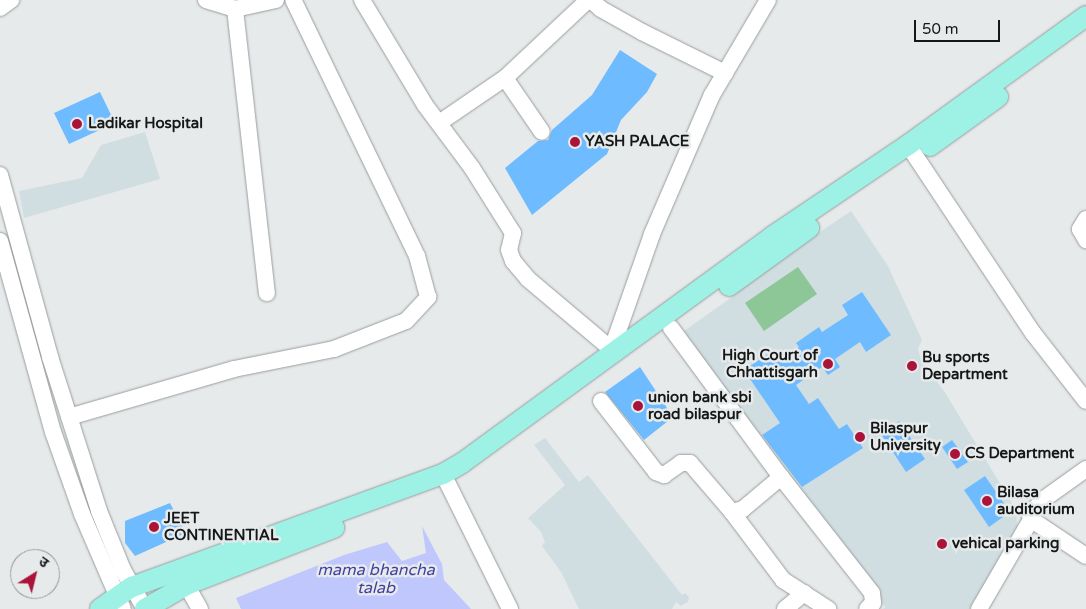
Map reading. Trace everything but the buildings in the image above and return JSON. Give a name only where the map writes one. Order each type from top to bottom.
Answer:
[{"type":"main road","points":[[100,609],[124,598],[481,466],[912,151],[1086,16]]},
{"type":"main road","points":[[445,479],[524,421],[610,353],[773,236],[912,151],[1086,33]]},
{"type":"main road","points":[[145,609],[182,578]]},
{"type":"street","points":[[0,8],[11,0]]},
{"type":"street","points":[[206,0],[235,10],[276,0]]},
{"type":"street","points":[[69,417],[234,369],[334,350],[406,321],[428,297],[417,256],[293,0]]},
{"type":"street","points":[[362,0],[439,123],[472,168],[513,233],[509,250],[513,261],[528,279],[610,353],[652,234],[725,73],[768,0]]},
{"type":"street","points":[[439,123],[505,78],[590,0],[600,9],[642,32],[725,73]]},
{"type":"street","points":[[235,10],[267,293]]},
{"type":"street","points":[[505,78],[542,132]]},
{"type":"street","points":[[912,151],[1033,333],[1084,394]]},
{"type":"street","points":[[0,175],[69,417],[124,598]]},
{"type":"street","points":[[1086,219],[1080,229],[1086,240]]},
{"type":"street","points":[[0,241],[53,432],[82,514],[124,598],[145,609]]},
{"type":"street","points":[[671,328],[781,477],[872,593],[873,603],[867,609]]},
{"type":"street","points":[[601,401],[656,472],[664,475],[681,463],[690,463],[732,512],[783,580],[828,609]]},
{"type":"street","points":[[980,609],[1032,518],[1032,510],[1086,469]]},
{"type":"street","points":[[732,512],[743,509],[781,477]]},
{"type":"street","points":[[445,479],[510,609]]},
{"type":"street","points":[[1032,518],[1086,556]]},
{"type":"street","points":[[182,578],[200,609]]},
{"type":"street","points":[[785,609],[804,594]]},
{"type":"shaded area","points":[[145,132],[160,179],[24,218],[19,191],[82,178],[101,145]]},
{"type":"shaded area","name":"Bilaspur University","points":[[851,211],[888,266],[922,340],[918,349],[921,359],[946,394],[1016,510],[1018,536],[987,609],[883,609],[885,607],[859,572],[677,336],[739,292],[737,288]]},
{"type":"shaded area","points":[[545,438],[579,482],[588,475],[682,595],[685,593],[689,597],[688,602],[681,606],[676,602],[672,609],[579,609],[561,572],[542,546],[545,542],[541,532],[528,518],[565,485],[534,445]]},
{"type":"green space","points":[[798,267],[817,294],[764,331],[745,303]]},
{"type":"water","name":"mama bhancha talab","points":[[422,526],[442,564],[444,580],[471,609],[241,609],[236,598],[344,555],[387,542],[402,561],[426,553]]},
{"type":"place","name":"Ladikar Hospital","points":[[77,124]]},
{"type":"place","name":"YASH PALACE","points":[[575,142]]},
{"type":"place","name":"High Court of Chhattisgarh","points":[[828,364]]},
{"type":"place","name":"Bu sports Department","points":[[912,366]]},
{"type":"place","name":"union bank sbi road bilaspur","points":[[638,406]]},
{"type":"place","name":"Bilaspur University","points":[[860,437]]},
{"type":"place","name":"CS Department","points":[[955,454]]},
{"type":"place","name":"Bilasa auditorium","points":[[987,501]]},
{"type":"place","name":"JEET CONTINENTIAL","points":[[154,527]]},
{"type":"place","name":"vehical parking","points":[[942,544]]}]
